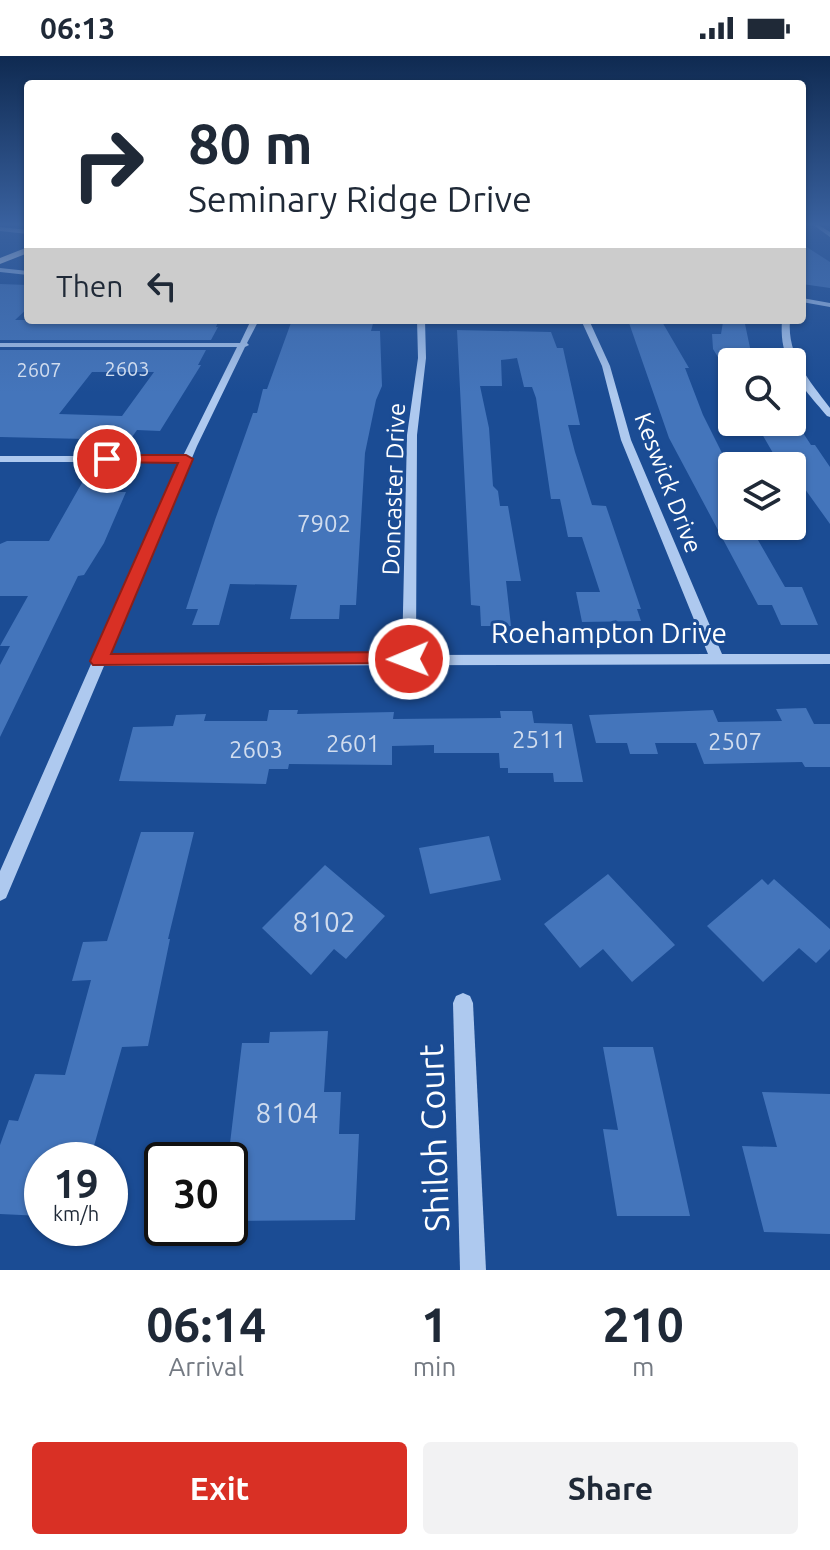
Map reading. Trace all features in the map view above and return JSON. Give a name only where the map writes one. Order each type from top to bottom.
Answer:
[{"type":"street","points":[[806,301],[830,305]]},
{"type":"street","points":[[0,892],[186,459],[253,324]]},
{"type":"street","name":"Doncaster Drive","points":[[409,659],[412,435],[422,358],[421,324]]},
{"type":"street","name":"Keswick Drive","points":[[587,324],[606,366],[626,440],[717,659]]},
{"type":"street","points":[[785,324],[784,334],[791,360],[830,414]]},
{"type":"street","points":[[0,345],[245,345]]},
{"type":"street","points":[[0,459],[186,459]]},
{"type":"street","name":"Roehampton Drive","points":[[99,661],[830,659]]},
{"type":"street","name":"Shiloh Court","points":[[463,1003],[473,1270]]},
{"type":"building","points":[[806,281],[830,281],[830,288],[806,285]]},
{"type":"building","points":[[0,284],[24,285],[24,312],[15,320],[24,320],[24,324],[217,324],[218,327],[211,340],[0,340]]},
{"type":"building","points":[[291,324],[373,324],[371,331],[380,331],[382,386],[365,453],[356,605],[340,605],[339,619],[290,619],[297,585],[230,584],[219,625],[192,625],[198,609],[186,609],[253,413],[257,413],[263,389],[267,389]]},
{"type":"building","points":[[629,324],[663,324],[689,368],[685,368],[722,452],[718,452],[718,530],[669,438]]},
{"type":"building","points":[[723,324],[745,324],[750,348],[718,348],[718,357],[713,349],[712,334],[721,334]]},
{"type":"building","points":[[457,330],[551,332],[557,348],[563,348],[580,425],[568,425],[575,452],[592,505],[606,506],[641,609],[637,609],[641,621],[582,622],[576,592],[600,592],[582,537],[568,537],[560,499],[551,499],[536,398],[532,387],[524,387],[517,358],[501,360],[502,386],[480,386],[489,428],[493,486],[498,491],[500,506],[508,506],[521,581],[506,581],[511,626],[481,626],[480,606],[471,605]]},
{"type":"building","points":[[0,350],[206,350],[198,365],[201,365],[160,431],[137,430],[132,437],[94,436],[86,439],[0,437]],"holes":[[[92,372],[154,372],[122,416],[59,414]]]},
{"type":"building","points":[[763,436],[805,436],[811,445],[815,445],[830,467],[830,524],[806,491],[806,452],[772,452]]},
{"type":"building","points":[[83,481],[122,481],[118,492],[126,492],[104,543],[84,575],[78,576],[0,737],[0,665],[10,646],[0,646],[28,596],[0,596],[0,544],[7,541],[49,541]]},
{"type":"building","points":[[723,540],[758,540],[785,587],[802,587],[818,625],[781,625],[772,605],[758,605]]},
{"type":"building","points":[[806,708],[814,724],[830,724],[830,767],[805,767],[802,762],[704,764],[696,743],[655,743],[658,754],[630,754],[627,743],[596,743],[589,715],[713,710],[718,722],[782,721],[776,709]]},
{"type":"building","points":[[269,710],[298,710],[297,714],[394,712],[393,719],[501,718],[500,711],[532,711],[534,723],[572,724],[583,782],[554,782],[553,773],[508,773],[508,768],[500,768],[499,753],[434,753],[434,745],[392,746],[392,765],[289,764],[288,769],[269,769],[266,784],[119,781],[133,727],[173,726],[176,715],[206,714],[204,721],[267,721]]},
{"type":"building","points":[[141,832],[194,832],[168,939],[148,1046],[122,1047],[95,1142],[24,1142],[24,1215],[0,1214],[0,1145],[9,1120],[18,1121],[35,1074],[65,1075],[91,980],[72,981],[83,942],[107,941]]},
{"type":"building","points":[[489,836],[501,880],[430,894],[419,848]]},
{"type":"building","points":[[325,865],[385,916],[346,959],[334,949],[311,975],[262,928]]},
{"type":"building","points":[[608,874],[675,945],[632,982],[603,949],[580,968],[544,924]]},
{"type":"building","points":[[762,879],[768,885],[774,879],[830,929],[830,949],[816,963],[799,948],[763,982],[707,926]]},
{"type":"building","points":[[328,1031],[324,1092],[341,1092],[339,1134],[359,1134],[355,1220],[248,1221],[248,1142],[230,1142],[242,1043],[269,1043],[270,1032]]},
{"type":"building","points":[[603,1047],[653,1047],[690,1216],[617,1216],[603,1129],[618,1130]]},
{"type":"building","points":[[762,1092],[830,1094],[830,1234],[764,1232],[742,1146],[777,1147]]},
{"type":"route","points":[[107,459],[186,459],[99,661],[409,659]]}]
